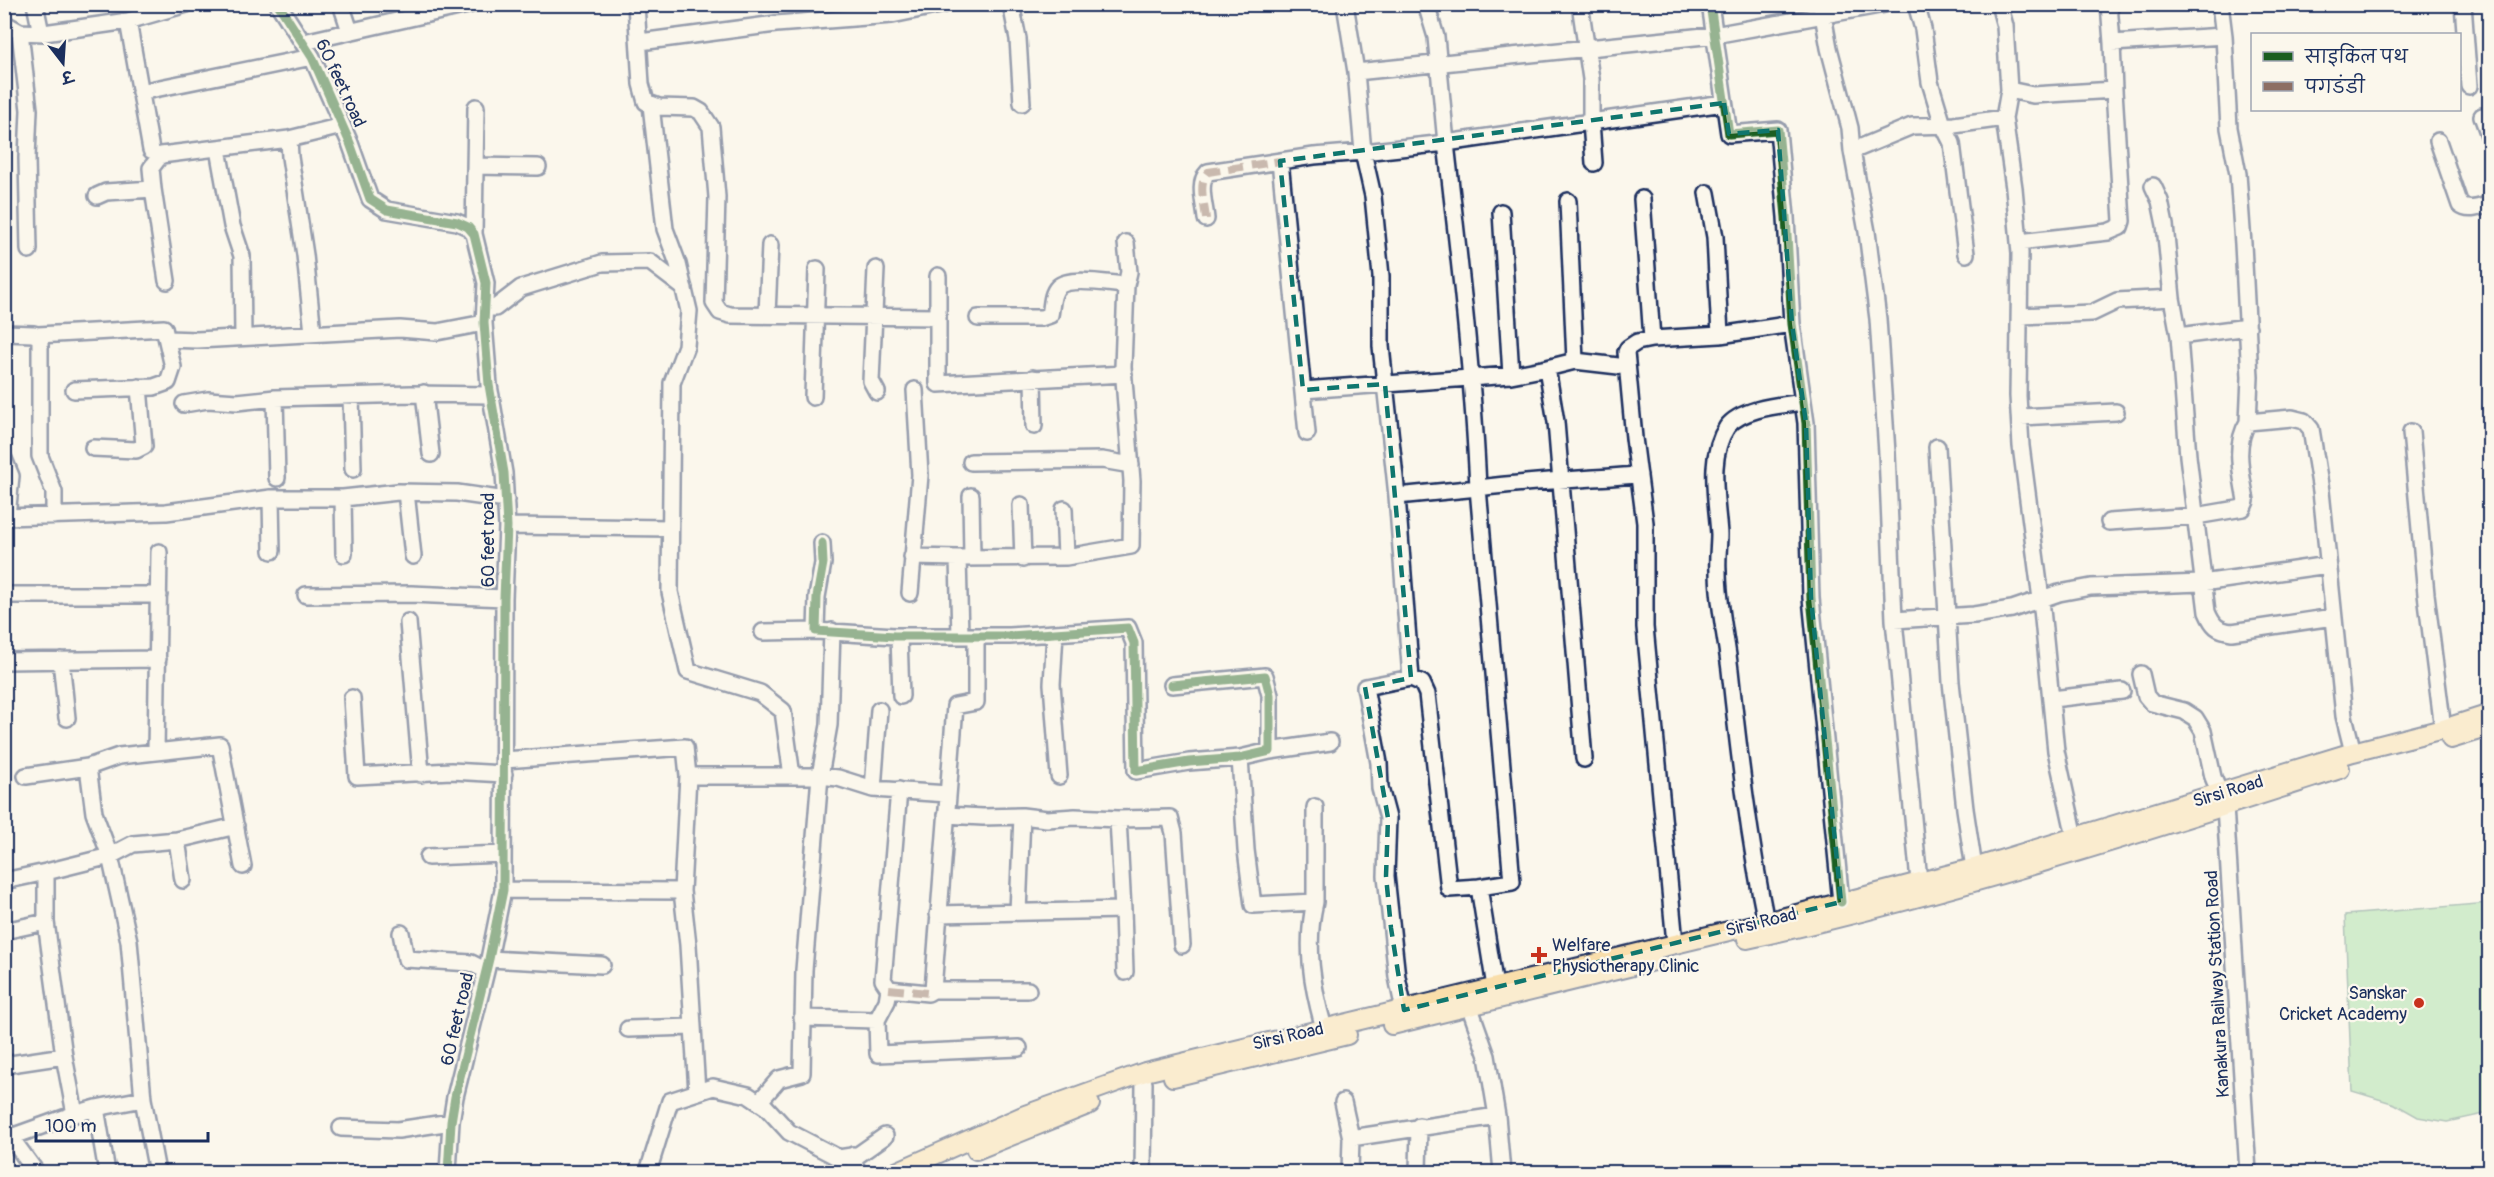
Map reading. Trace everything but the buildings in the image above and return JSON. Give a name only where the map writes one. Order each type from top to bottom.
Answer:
[{"type":"main road","name":"Sirsi Road","points":[[925,1173],[1031,1127],[1144,1083],[1470,1008],[1493,999],[1921,889],[2222,800],[2353,752],[2443,729],[2490,714]]},
{"type":"main road","name":"Sirsi Road","points":[[896,1173],[1025,1115],[1108,1083],[1234,1049],[1404,1010],[1841,902],[1921,889],[1974,868],[2075,837],[2222,800],[2490,727]]},
{"type":"street","points":[[36,4],[41,33]]},
{"type":"street","points":[[4,23],[20,32],[41,33],[187,4]]},
{"type":"street","name":"60 feet road","points":[[278,4],[312,57],[350,143],[370,199],[378,206],[402,213],[458,222],[468,227],[474,234],[486,283],[485,315],[491,394],[504,473],[507,526],[504,598],[503,890],[451,1122],[448,1173]]},
{"type":"street","points":[[341,4],[350,31]]},
{"type":"street","points":[[304,42],[417,11],[472,4]]},
{"type":"street","points":[[636,4],[643,96],[651,105],[665,229],[689,311],[686,346],[672,383],[670,592],[688,671],[760,693],[783,711],[792,776]]},
{"type":"street","points":[[640,42],[776,24],[892,15],[945,4]]},
{"type":"street","points":[[1011,4],[1018,39],[1022,103]]},
{"type":"street","points":[[1345,4],[1356,72],[1363,152],[1372,196],[1381,276],[1381,346],[1397,496],[1411,678]]},
{"type":"street","points":[[1404,1010],[1397,977],[1386,876],[1388,818],[1380,788],[1379,763],[1365,687],[1411,678],[1422,683],[1427,694],[1449,890],[1512,882],[1478,488],[1472,377],[1466,337],[1464,293],[1436,37],[1426,4]]},
{"type":"street","points":[[1580,4],[1591,79],[1594,163]]},
{"type":"street","points":[[1710,4],[1729,134],[1778,130],[1787,228],[1792,324],[1809,465],[1811,598],[1841,902]]},
{"type":"street","points":[[1356,72],[1714,35],[1822,10],[1885,4]]},
{"type":"street","points":[[1916,4],[1923,29],[1930,82],[1943,125],[1952,143],[1966,254]]},
{"type":"street","points":[[1999,4],[2005,26],[2009,90],[2004,118],[2019,242],[2020,417],[2056,751],[2075,837]]},
{"type":"street","points":[[2019,242],[2108,232],[2120,227],[2122,221],[2109,4]]},
{"type":"street","points":[[2109,522],[2239,511],[2246,505],[2239,442],[2241,432],[2248,422],[2250,377],[2248,327],[2238,174],[2229,128],[2220,4]]},
{"type":"street","points":[[2463,4],[2469,86]]},
{"type":"street","points":[[1822,10],[1850,128],[1878,319],[1894,620],[1921,889]]},
{"type":"street","points":[[137,14],[140,92],[151,150]]},
{"type":"street","points":[[20,32],[29,110],[27,158],[29,250]]},
{"type":"street","points":[[2112,43],[2224,36]]},
{"type":"street","points":[[140,92],[312,57]]},
{"type":"street","points":[[2009,90],[2033,95],[2114,90]]},
{"type":"street","points":[[1206,219],[1202,184],[1208,172],[1280,161],[1446,143],[1724,104]]},
{"type":"street","points":[[651,105],[693,108],[701,112],[711,127],[717,197],[714,303],[720,312],[730,315],[938,317]]},
{"type":"street","points":[[474,234],[476,107]]},
{"type":"street","points":[[2482,116],[2490,138]]},
{"type":"street","points":[[1852,151],[1912,126],[2004,118]]},
{"type":"street","points":[[167,281],[151,168],[161,155],[290,139],[342,126]]},
{"type":"street","points":[[290,139],[290,157],[305,255],[313,333]]},
{"type":"street","points":[[2438,141],[2460,205],[2464,208],[2471,208],[2490,204]]},
{"type":"street","points":[[218,149],[232,226],[242,256],[243,337]]},
{"type":"street","points":[[1280,161],[1307,433]]},
{"type":"street","points":[[475,166],[538,167]]},
{"type":"street","points":[[2153,186],[2160,201],[2165,225],[2172,298],[2180,336],[2188,456],[2202,583],[2207,612],[2212,624],[2220,631],[2232,632],[2333,616]]},
{"type":"street","points":[[97,196],[106,192],[153,189]]},
{"type":"street","points":[[1707,193],[1715,237],[1720,335]]},
{"type":"street","points":[[1642,199],[1652,339]]},
{"type":"street","points":[[1568,201],[1575,361]]},
{"type":"street","points":[[1501,212],[1511,375]]},
{"type":"street","points":[[912,557],[1023,559],[1066,557],[1131,546],[1131,465],[1124,374],[1126,285],[1129,273],[1126,243]]},
{"type":"street","points":[[767,315],[770,245]]},
{"type":"street","points":[[167,339],[197,340],[400,329],[437,332],[485,315],[521,288],[602,263],[650,262],[684,288]]},
{"type":"street","points":[[813,397],[818,269]]},
{"type":"street","points":[[876,269],[871,381],[877,392]]},
{"type":"street","points":[[938,276],[938,384],[1124,374]]},
{"type":"street","points":[[978,318],[1041,318],[1050,315],[1058,287],[1072,281],[1126,285]]},
{"type":"street","points":[[2020,316],[2092,313],[2117,302],[2172,298]]},
{"type":"street","points":[[1675,943],[1645,627],[1646,523],[1627,368],[1628,348],[1637,342],[1652,339],[1720,335],[1792,324]]},
{"type":"street","points":[[4,333],[38,335],[164,327],[173,367],[172,376],[163,385],[74,390]]},
{"type":"street","points":[[2180,336],[2248,327]]},
{"type":"street","points":[[38,335],[42,348],[40,456],[54,492],[54,516]]},
{"type":"street","points":[[1303,390],[1511,375],[1575,361],[1627,368]]},
{"type":"street","points":[[1547,368],[1556,422],[1584,759]]},
{"type":"street","points":[[1033,378],[1034,426]]},
{"type":"street","points":[[93,448],[136,450],[144,446],[139,387]]},
{"type":"street","points":[[910,593],[920,484],[915,390]]},
{"type":"street","points":[[184,404],[208,400],[237,402],[275,398],[424,393],[491,394]]},
{"type":"street","points":[[424,393],[431,454]]},
{"type":"street","points":[[351,396],[352,469]]},
{"type":"street","points":[[275,398],[277,478]]},
{"type":"street","points":[[1766,922],[1740,764],[1718,572],[1716,471],[1719,445],[1728,426],[1745,415],[1767,407],[1803,402]]},
{"type":"street","points":[[2020,417],[2116,412]]},
{"type":"street","points":[[2248,422],[2292,418],[2304,421],[2311,429],[2321,491],[2344,716],[2353,752]]},
{"type":"street","points":[[2411,432],[2427,606],[2443,729]]},
{"type":"street","points":[[1937,447],[1947,615],[1965,809],[1974,868]]},
{"type":"street","points":[[4,459],[11,476],[6,517],[166,512],[271,498],[343,498],[406,492],[457,493],[506,500]]},
{"type":"street","points":[[971,462],[1102,460],[1131,465]]},
{"type":"street","points":[[1397,496],[1528,482],[1561,482],[1639,475]]},
{"type":"street","points":[[406,492],[413,555]]},
{"type":"street","points":[[960,636],[971,496]]},
{"type":"street","points":[[271,498],[273,551]]},
{"type":"street","points":[[343,498],[344,554]]},
{"type":"street","points":[[1021,505],[1023,559]]},
{"type":"street","points":[[1064,509],[1066,557]]},
{"type":"street","points":[[507,526],[670,528]]},
{"type":"street","points":[[816,631],[817,597],[823,562],[822,543]]},
{"type":"street","points":[[156,752],[159,552]]},
{"type":"street","points":[[1894,620],[1974,615],[2012,609],[2059,593],[2091,588],[2202,583],[2328,565]]},
{"type":"street","points":[[306,595],[411,594],[504,598]]},
{"type":"street","points":[[4,595],[159,595]]},
{"type":"street","points":[[408,622],[421,774]]},
{"type":"street","points":[[763,632],[832,631],[899,636],[976,636],[1128,628],[1134,643],[1137,771],[1189,762],[1240,758],[1330,742]]},
{"type":"street","points":[[759,1102],[779,1079],[802,1073],[804,959],[820,776],[829,724],[832,631]]},
{"type":"street","points":[[1055,633],[1052,684],[1059,776]]},
{"type":"street","points":[[899,636],[901,696]]},
{"type":"street","points":[[933,990],[946,815],[952,771],[955,706],[976,702],[976,636]]},
{"type":"street","points":[[4,661],[158,659]]},
{"type":"street","points":[[61,660],[67,718]]},
{"type":"street","name":"Kanakura Railway Station Road","points":[[2141,674],[2146,696],[2152,703],[2184,711],[2195,718],[2203,730],[2213,777],[2222,800],[2248,1173]]},
{"type":"street","points":[[1172,685],[1265,676],[1269,695],[1270,751]]},
{"type":"street","points":[[2052,699],[2122,691]]},
{"type":"street","points":[[352,698],[357,776],[421,774],[504,767],[685,747],[688,776],[682,891],[688,945],[697,1092]]},
{"type":"street","points":[[873,789],[879,710]]},
{"type":"street","points":[[26,776],[88,767],[119,756],[220,746],[243,866]]},
{"type":"street","points":[[1240,758],[1246,850],[1253,905],[1315,902]]},
{"type":"street","points":[[88,767],[93,813],[110,856],[129,940],[143,1099],[157,1173]]},
{"type":"street","points":[[688,776],[820,776],[838,778],[873,789],[948,795]]},
{"type":"street","points":[[899,790],[883,980],[889,989],[887,1001],[877,1020],[878,1054],[1019,1048]]},
{"type":"street","points":[[1315,807],[1315,902],[1310,921],[1310,962],[1324,1028]]},
{"type":"street","points":[[946,815],[1022,816],[1047,819],[1170,818],[1174,833],[1182,945]]},
{"type":"street","points":[[1018,912],[1022,816]]},
{"type":"street","points":[[1118,819],[1125,972]]},
{"type":"street","points":[[4,881],[110,856],[133,844],[177,840],[236,826]]},
{"type":"street","points":[[177,840],[183,880]]},
{"type":"street","points":[[429,857],[503,855]]},
{"type":"street","points":[[46,872],[46,922],[64,1056],[75,1114]]},
{"type":"street","points":[[1479,887],[1495,987]]},
{"type":"street","points":[[503,890],[682,891]]},
{"type":"street","points":[[938,914],[1123,910]]},
{"type":"street","points":[[4,931],[46,922]]},
{"type":"street","points":[[401,933],[406,959],[487,965],[602,965]]},
{"type":"street","points":[[889,989],[928,993],[933,990],[1028,990]]},
{"type":"street","points":[[1470,1008],[1487,1056],[1497,1116],[1502,1173]]},
{"type":"street","points":[[802,1018],[877,1020]]},
{"type":"street","points":[[628,1029],[692,1027]]},
{"type":"street","points":[[4,1065],[64,1056]]},
{"type":"street","points":[[1143,1173],[1144,1083]]},
{"type":"street","points":[[648,1173],[670,1101],[713,1087],[748,1095],[772,1112],[789,1132],[839,1158],[858,1155],[885,1136]]},
{"type":"street","points":[[36,1173],[8,1133],[96,1108],[143,1099]]},
{"type":"street","points":[[1343,1102],[1351,1137],[1350,1173]]},
{"type":"street","points":[[96,1108],[107,1173]]},
{"type":"street","points":[[1351,1137],[1497,1116]]},
{"type":"street","points":[[341,1128],[388,1130],[451,1122]]},
{"type":"street","points":[[1418,1173],[1419,1126]]},
{"type":"street","points":[[853,1155],[857,1173]]},
{"type":"highlighted area","points":[[1724,103],[1729,134],[1778,130],[1792,324],[1806,423],[1811,598],[1841,902],[1404,1010],[1391,928],[1386,876],[1388,818],[1365,687],[1411,678],[1385,384],[1303,390],[1280,161]]},
{"type":"green space","name":"Sanskar Cricket Academy","points":[[2489,903],[2489,1113],[2447,1122],[2418,1117],[2395,1104],[2352,1091],[2345,915]]},
{"type":"marked path","points":[[1206,219],[1202,188],[1208,172],[1280,161]]},
{"type":"marked path","points":[[889,989],[928,993],[933,990]]},
{"type":"cycle path","points":[[278,4],[312,57],[350,143],[370,199],[387,210],[457,222],[468,227],[474,234],[486,283],[484,323],[489,385],[504,473],[507,526],[504,598],[503,890],[489,959],[455,1097],[448,1172]]},
{"type":"cycle path","points":[[1710,4],[1729,134],[1778,130],[1792,324],[1806,423],[1811,598],[1841,902]]},
{"type":"cycle path","points":[[822,543],[823,563],[817,597],[816,631],[895,636],[1010,636],[1128,628],[1134,643],[1136,771],[1189,762],[1240,758],[1270,751],[1270,695],[1265,676],[1172,685]]},
{"type":"place","name":"Welfare Physiotherapy Clinic","points":[[1539,955]]},
{"type":"place","name":"Sanskar Cricket Academy","points":[[2419,1003]]}]
